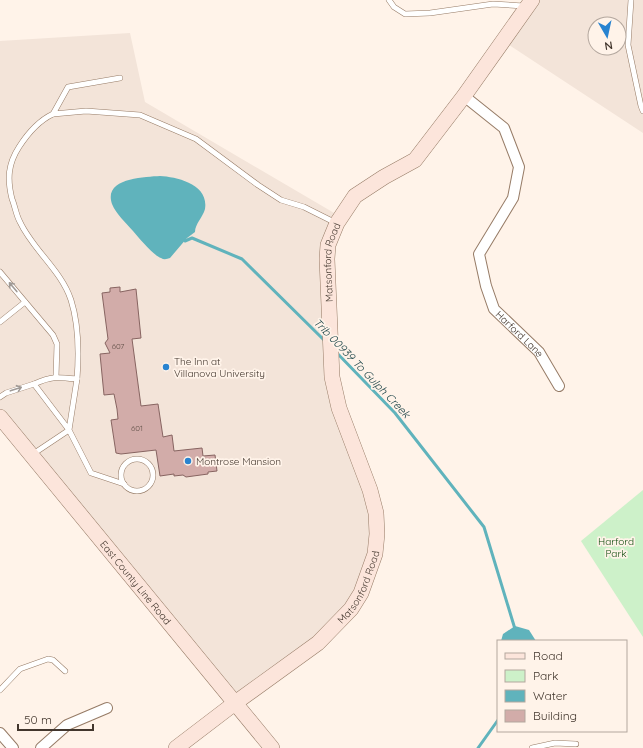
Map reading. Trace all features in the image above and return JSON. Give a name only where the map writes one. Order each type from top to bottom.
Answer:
[{"type":"main road","name":"Matsonford Road","points":[[176,748],[235,703],[318,644],[351,609],[360,593],[375,554],[377,534],[376,513],[370,490],[339,408],[332,376],[327,259],[328,245],[337,223],[355,196],[384,177],[415,160],[464,96],[530,3]]},
{"type":"main road","name":"East County Line Road","points":[[0,417],[272,748]]},
{"type":"street","name":"Harford Lane","points":[[464,96],[504,128],[519,167],[513,198],[479,254],[486,286],[494,309],[539,352],[559,386]]},
{"type":"street","points":[[41,748],[68,725],[106,708]]},
{"type":"street","points":[[0,733],[13,748]]},
{"type":"lane","points":[[389,0],[394,7],[405,14],[430,13],[493,4],[530,3]]},
{"type":"lane","points":[[631,0],[628,45],[643,111]]},
{"type":"lane","points":[[32,455],[69,430],[79,355],[76,326],[71,300],[56,271],[27,234],[20,222],[10,191],[9,171],[12,157],[30,131],[53,114],[68,87],[120,78]]},
{"type":"lane","points":[[53,114],[86,111],[140,115],[196,139],[258,185],[281,200],[304,207],[337,223]]},
{"type":"lane","points":[[0,272],[53,335],[57,344],[56,377]]},
{"type":"lane","points":[[0,322],[25,302]]},
{"type":"lane","points":[[0,397],[13,390],[34,384],[47,378],[77,378]]},
{"type":"lane","points":[[34,384],[69,430],[90,473],[124,484],[128,488],[137,491],[147,488],[152,480],[153,475],[150,465],[137,459],[128,462],[122,470],[121,475],[124,484]]},
{"type":"lane","points":[[0,690],[20,669],[48,659],[53,660],[65,671]]},
{"type":"lane","points":[[532,748],[555,743],[576,744]]},
{"type":"shaded area","points":[[532,0],[643,0],[643,133],[503,41]]},
{"type":"shaded area","name":"The Inn at Villanova University","points":[[130,33],[145,102],[341,217],[328,245],[332,377],[377,534],[351,609],[235,703],[0,417],[0,41]]},
{"type":"green space","name":"Harford Park","points":[[643,490],[643,637],[581,541]]},
{"type":"water","points":[[160,176],[183,180],[197,188],[202,193],[205,200],[205,209],[196,226],[195,232],[187,238],[170,258],[166,259],[158,257],[150,250],[121,218],[112,204],[111,195],[113,189],[119,184],[135,178]]},
{"type":"water","points":[[515,626],[529,630],[535,640],[501,640],[503,634]]},
{"type":"building","points":[[120,287],[120,292],[136,289],[141,338],[132,339],[141,406],[158,404],[163,437],[172,435],[174,451],[202,448],[203,456],[215,455],[217,471],[208,472],[208,474],[186,477],[183,475],[174,476],[174,474],[160,476],[156,450],[121,454],[116,453],[111,420],[118,419],[117,409],[114,394],[104,395],[100,354],[110,353],[105,343],[108,339],[102,293],[110,292],[110,288]]},
{"type":"waterway","name":"Trib 00939 To Gulph Creek","points":[[185,241],[192,238],[242,259],[325,341]]},
{"type":"waterway","name":"Trib 00939 To Gulph Creek","points":[[336,352],[395,413],[484,527],[515,629]]},
{"type":"waterway","name":"Trib 00939 To Gulph Creek","points":[[478,748],[497,721]]},
{"type":"place","name":"The Inn at Villanova University","points":[[166,367]]},
{"type":"place","name":"Montrose Mansion","points":[[188,461]]}]
